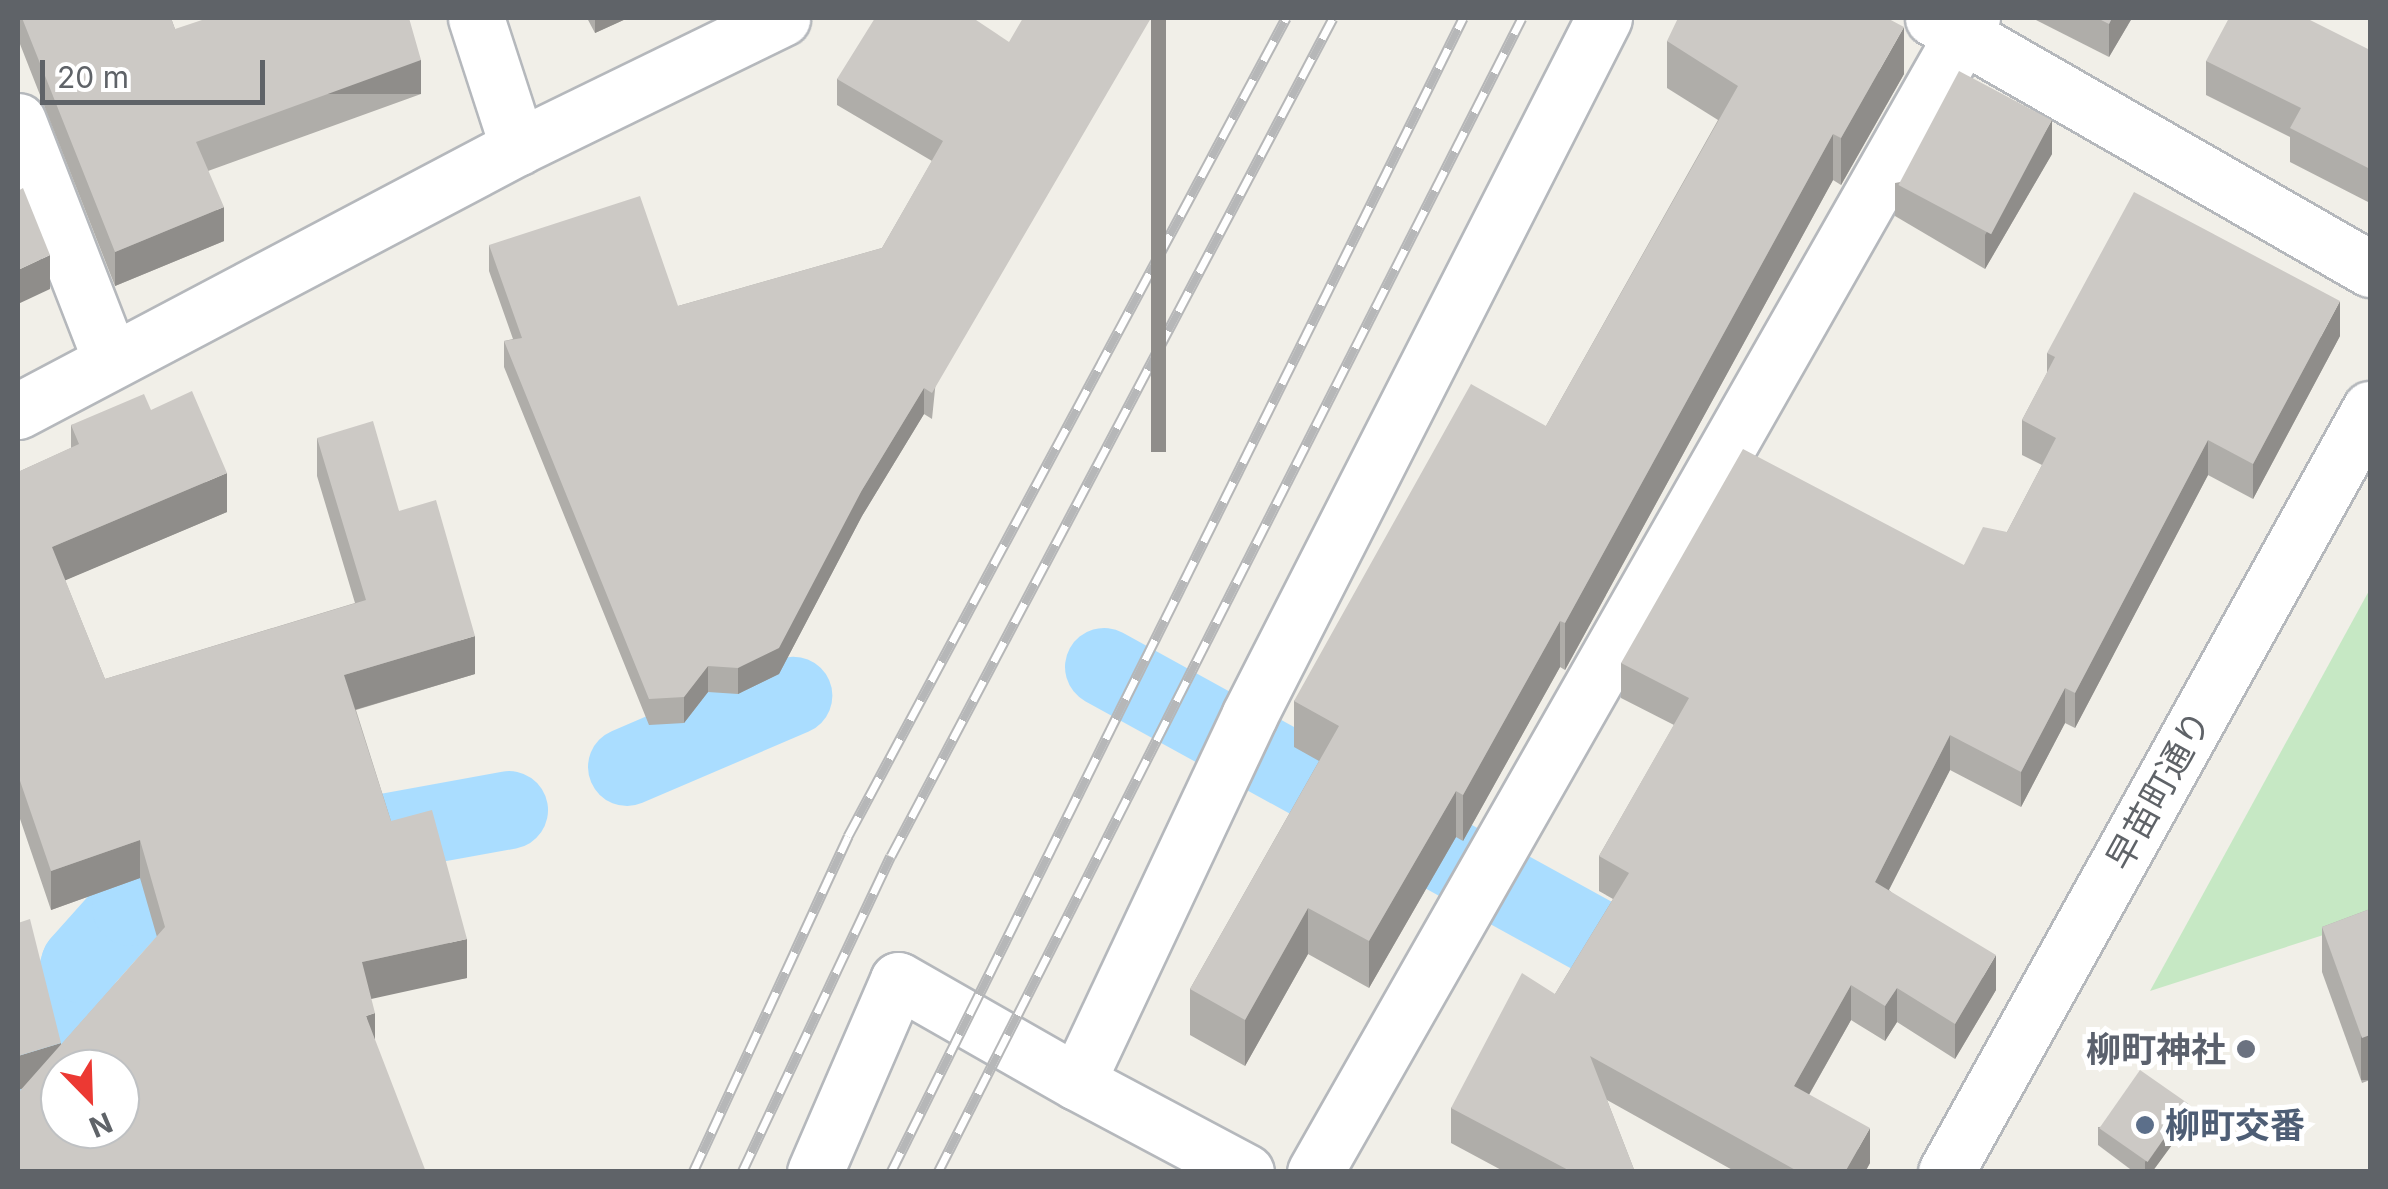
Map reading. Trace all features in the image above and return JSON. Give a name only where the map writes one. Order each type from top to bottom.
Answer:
[{"type":"street","points":[[476,18],[518,147]]},
{"type":"street","points":[[18,411],[518,147],[782,18]]},
{"type":"street","points":[[1076,1082],[1250,716],[1604,18]]},
{"type":"street","points":[[1315,1172],[1956,23],[2370,269]]},
{"type":"street","points":[[18,121],[111,362]]},
{"type":"street","name":"早苗町通り","points":[[1946,1172],[2370,409]]},
{"type":"street","points":[[815,1172],[898,980],[1076,1082],[1246,1172]]},
{"type":"green space","points":[[2370,589],[2370,920],[2150,991]]},
{"type":"building","points":[[22,18],[171,18],[175,29],[208,18],[409,18],[421,60],[196,142],[224,207],[115,252]]},
{"type":"building","points":[[875,18],[973,18],[1009,42],[1023,18],[1151,18],[932,393],[924,388],[862,490],[779,648],[738,668],[708,666],[684,697],[649,699],[504,341],[522,338],[489,245],[640,196],[678,306],[882,248],[943,141],[837,79]]},
{"type":"building","points":[[1678,18],[1887,18],[1904,27],[1841,138],[1833,134],[1565,623],[1560,621],[1463,795],[1456,791],[1369,941],[1308,908],[1245,1020],[1190,989],[1339,726],[1294,701],[1471,384],[1546,426],[1738,86],[1667,41]]},
{"type":"building","points":[[2229,18],[2306,18],[2370,50],[2370,169],[2290,128],[2301,108],[2206,61]]},
{"type":"building","points":[[1959,71],[2052,120],[1991,234],[1898,185]]},
{"type":"building","points":[[23,188],[50,255],[18,270],[18,191]]},
{"type":"building","points":[[2134,192],[2340,301],[2253,464],[2208,440],[2075,693],[2065,688],[2021,772],[1950,735],[1875,882],[1996,955],[1955,1024],[1897,988],[1885,1006],[1851,985],[1794,1086],[1870,1128],[1845,1172],[1799,1172],[1590,1056],[1635,1172],[1572,1172],[1451,1108],[1522,973],[1555,994],[1629,873],[1599,856],[1689,698],[1621,663],[1743,449],[1964,565],[1983,527],[2007,532],[2056,438],[2022,420],[2055,357],[2047,353]]},
{"type":"building","points":[[192,391],[227,473],[52,547],[105,679],[366,600],[317,438],[373,421],[399,511],[436,500],[475,636],[344,675],[391,821],[432,810],[467,939],[362,962],[375,1013],[366,1016],[426,1172],[18,1172],[18,1093],[40,1068],[40,1149],[140,1149],[140,1049],[57,1049],[165,927],[140,840],[51,871],[18,775],[18,472],[79,444],[71,425],[144,394],[151,410]]},
{"type":"building","points":[[2370,909],[2370,1035],[2362,1038],[2322,927]]},
{"type":"building","points":[[30,919],[61,1043],[18,1056],[18,923]]},
{"type":"building","points":[[2140,1070],[2188,1104],[2148,1162],[2099,1128]]},
{"type":"waterway","points":[[1104,667],[1642,963]]},
{"type":"waterway","points":[[627,767],[793,696]]},
{"type":"waterway","points":[[18,1112],[51,1060],[80,964],[131,907],[328,843],[509,810]]},
{"type":"railway","points":[[693,1172],[848,836],[1286,18]]},
{"type":"railway","points":[[742,1172],[891,856],[1333,18]]},
{"type":"railway","points":[[891,1172],[1463,18]]},
{"type":"railway","points":[[938,1172],[1522,18]]},
{"type":"place","name":"柳町神社","points":[[2246,1049]]},
{"type":"place","name":"柳町交番","points":[[2145,1125]]}]
